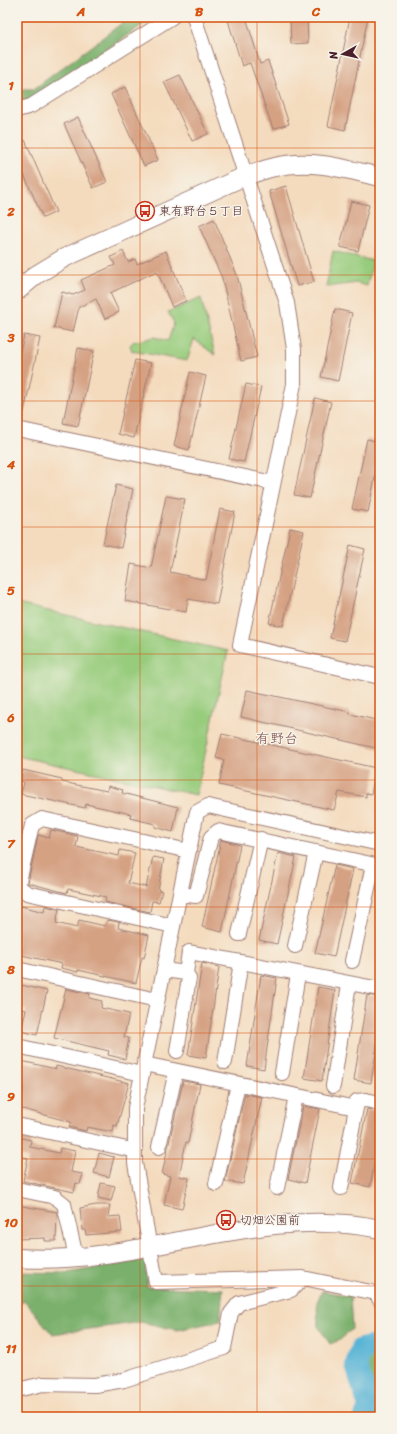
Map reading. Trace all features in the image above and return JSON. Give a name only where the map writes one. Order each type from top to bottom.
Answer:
[{"type":"street","points":[[17,110],[31,106],[172,17]]},
{"type":"street","points":[[194,17],[287,303],[294,349],[294,384],[240,645],[380,677]]},
{"type":"street","points":[[17,291],[36,275],[64,258],[245,176],[276,166],[307,164],[326,165],[380,177]]},
{"type":"street","points":[[17,429],[273,483]]},
{"type":"street","points":[[380,844],[208,806],[197,812],[135,1108],[135,1163],[156,1282],[303,1278],[376,1293],[380,1300]]},
{"type":"street","points":[[173,926],[27,893],[18,886],[32,824],[42,819],[189,851]]},
{"type":"street","points":[[180,894],[196,896],[211,837],[218,831],[261,839],[376,865],[352,961]]},
{"type":"street","points":[[239,934],[261,839]]},
{"type":"street","points":[[295,946],[316,852]]},
{"type":"street","points":[[177,1051],[189,978],[186,973],[189,952],[380,989]]},
{"type":"street","points":[[225,1062],[241,962]]},
{"type":"street","points":[[17,969],[157,1000]]},
{"type":"street","points":[[164,970],[186,973]]},
{"type":"street","points":[[282,1073],[298,974]]},
{"type":"street","points":[[333,1086],[349,984]]},
{"type":"street","points":[[17,1046],[143,1069],[176,1071],[356,1108],[341,1188]]},
{"type":"street","points":[[159,1147],[176,1071]]},
{"type":"street","points":[[216,1184],[238,1084]]},
{"type":"street","points":[[277,1188],[296,1096]]},
{"type":"street","points":[[353,1107],[358,1101],[366,1100],[380,1102]]},
{"type":"street","points":[[17,1125],[128,1149],[135,1149]]},
{"type":"street","points":[[17,1189],[55,1197],[64,1204],[76,1258]]},
{"type":"street","points":[[17,1258],[76,1258],[269,1225],[330,1223],[380,1229]]},
{"type":"street","points":[[17,1390],[43,1384],[96,1386],[124,1380],[224,1348],[231,1313],[239,1304],[291,1290],[303,1278]]},
{"type":"green space","points":[[130,17],[154,17],[31,101],[17,102],[17,89],[34,89]]},
{"type":"green space","points":[[333,251],[373,261],[367,286],[357,283],[326,287]]},
{"type":"green space","points":[[201,298],[215,355],[194,339],[187,361],[132,351],[130,345],[133,342],[155,337],[168,341],[174,323],[168,312]]},
{"type":"green space","points":[[17,604],[228,651],[196,795],[17,756]]},
{"type":"green space","points":[[145,1260],[147,1287],[223,1289],[220,1321],[177,1330],[141,1322],[52,1334],[25,1301],[17,1304],[17,1272],[67,1273]]},
{"type":"green space","points":[[322,1291],[350,1296],[352,1329],[340,1340],[330,1344],[318,1326],[317,1302]]},
{"type":"green space","points":[[380,1350],[380,1417],[372,1417],[377,1410],[363,1365],[364,1355]]},
{"type":"water","points":[[380,1341],[380,1350],[363,1354],[361,1365],[362,1370],[355,1373],[353,1359],[357,1350],[366,1344]]},
{"type":"building","points":[[227,17],[246,17],[260,64],[268,61],[289,124],[273,129],[250,63],[242,66]]},
{"type":"building","points":[[290,17],[307,17],[308,43],[291,44]]},
{"type":"building","points":[[350,17],[368,17],[345,130],[328,126]]},
{"type":"building","points":[[180,75],[208,134],[192,141],[164,82]]},
{"type":"building","points":[[125,87],[158,160],[144,166],[111,94]]},
{"type":"building","points":[[78,117],[107,182],[93,188],[64,124]]},
{"type":"building","points":[[25,140],[56,212],[43,218],[17,159],[17,143]]},
{"type":"building","points":[[286,186],[314,282],[297,286],[269,191]]},
{"type":"building","points":[[351,201],[369,205],[358,251],[340,247]]},
{"type":"building","points":[[214,219],[237,275],[257,357],[241,361],[222,278],[199,226]]},
{"type":"building","points":[[123,251],[128,262],[135,259],[137,264],[166,251],[186,301],[172,307],[157,271],[110,293],[119,312],[105,319],[96,299],[79,307],[73,332],[54,328],[62,292],[73,295],[85,290],[81,280],[115,265],[111,257]]},
{"type":"building","points":[[335,309],[352,313],[338,381],[321,377]]},
{"type":"building","points":[[24,335],[40,338],[22,421],[17,421],[17,365]]},
{"type":"building","points":[[78,348],[94,351],[78,426],[63,423]]},
{"type":"building","points":[[135,360],[151,363],[134,438],[118,434]]},
{"type":"building","points":[[190,372],[206,376],[189,450],[174,446]]},
{"type":"building","points":[[246,384],[261,387],[244,462],[229,459]]},
{"type":"building","points":[[315,398],[331,402],[310,498],[294,495]]},
{"type":"building","points":[[367,439],[380,442],[380,453],[368,512],[352,509]]},
{"type":"building","points":[[116,485],[133,489],[121,548],[103,544]]},
{"type":"building","points":[[166,496],[185,499],[170,572],[206,580],[220,509],[235,512],[217,604],[188,599],[186,612],[125,601],[131,564],[151,568]]},
{"type":"building","points":[[290,528],[304,531],[283,626],[269,623]]},
{"type":"building","points":[[350,545],[365,549],[345,641],[330,638]]},
{"type":"building","points":[[247,690],[350,712],[350,714],[380,721],[380,749],[241,717]]},
{"type":"building","points":[[222,734],[376,768],[371,794],[366,793],[366,797],[339,792],[334,810],[219,785],[224,760],[216,758]]},
{"type":"building","points":[[23,770],[62,779],[62,782],[107,791],[108,786],[123,790],[122,793],[178,807],[173,832],[155,827],[155,824],[130,818],[131,814],[86,804],[85,808],[21,794],[24,782],[21,781]]},
{"type":"building","points":[[51,830],[78,836],[76,847],[119,856],[120,850],[135,853],[128,883],[146,887],[153,857],[164,859],[158,890],[162,891],[159,902],[152,901],[150,912],[105,902],[106,897],[68,889],[67,893],[28,883],[38,835],[49,838]]},
{"type":"building","points":[[221,840],[240,845],[222,932],[202,927]]},
{"type":"building","points":[[278,853],[296,857],[277,944],[259,940]]},
{"type":"building","points":[[335,865],[353,869],[334,957],[315,953]]},
{"type":"building","points":[[17,905],[44,912],[45,906],[59,909],[56,923],[77,928],[79,920],[105,926],[107,920],[119,922],[118,928],[149,935],[136,983],[78,970],[78,972],[61,968],[62,964],[17,954]]},
{"type":"building","points":[[202,963],[219,967],[206,1058],[188,1055]]},
{"type":"building","points":[[261,975],[277,978],[264,1069],[247,1066]]},
{"type":"building","points":[[17,984],[47,991],[37,1035],[21,1031],[26,1010],[17,1008]]},
{"type":"building","points":[[318,987],[335,990],[322,1081],[304,1078]]},
{"type":"building","points":[[66,989],[90,994],[89,998],[102,1001],[101,1008],[129,1014],[124,1037],[129,1038],[125,1059],[108,1055],[109,1051],[54,1038]]},
{"type":"building","points":[[367,995],[380,997],[380,1027],[371,1083],[354,1080]]},
{"type":"building","points":[[17,1060],[56,1069],[56,1066],[129,1083],[117,1126],[114,1125],[113,1132],[87,1127],[86,1131],[69,1127],[71,1122],[19,1108],[23,1087],[17,1085]]},
{"type":"building","points":[[183,1081],[200,1084],[188,1143],[186,1142],[179,1176],[189,1178],[182,1209],[164,1205],[170,1176],[162,1174]]},
{"type":"building","points":[[245,1094],[262,1097],[243,1184],[225,1181]]},
{"type":"building","points":[[303,1106],[320,1109],[305,1183],[288,1179]]},
{"type":"building","points":[[367,1109],[380,1111],[380,1137],[370,1187],[352,1183]]},
{"type":"building","points":[[17,1137],[31,1140],[30,1147],[59,1153],[60,1148],[75,1151],[71,1172],[83,1174],[80,1184],[76,1183],[74,1192],[23,1181],[28,1158],[17,1156]]},
{"type":"building","points":[[99,1153],[114,1157],[109,1177],[94,1173]]},
{"type":"building","points":[[101,1183],[115,1186],[111,1201],[98,1198]]},
{"type":"building","points":[[17,1205],[57,1212],[56,1241],[45,1241],[45,1238],[17,1239]]},
{"type":"building","points":[[96,1205],[110,1205],[108,1217],[120,1216],[122,1232],[86,1235],[85,1230],[82,1230],[80,1208]]},
{"type":"waterway","points":[[365,1417],[370,1410],[356,1365],[361,1349],[380,1345]]},
{"type":"place","name":"東有野台５丁目","points":[[145,211]]},
{"type":"place","name":"切畑公園前","points":[[226,1220]]},
{"type":"district","name":"有野台","points":[[277,738]]}]
